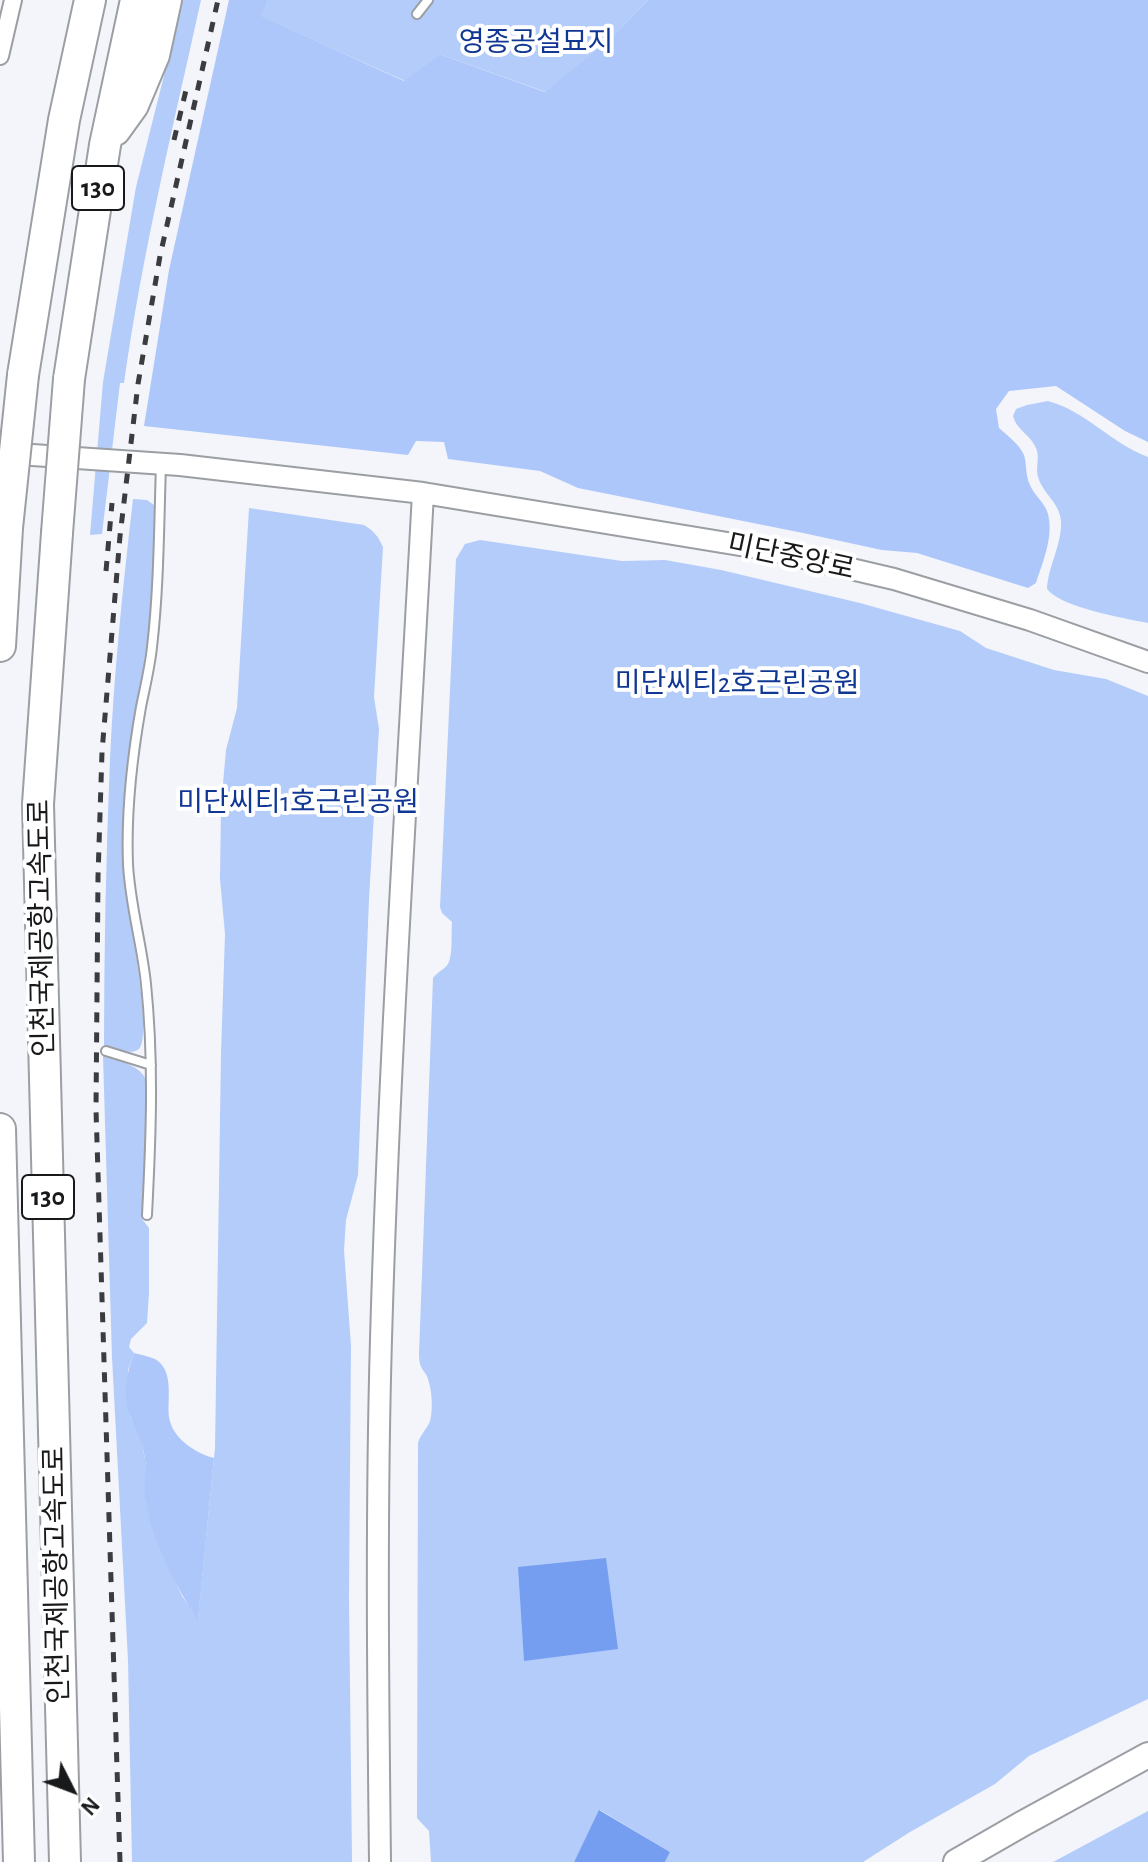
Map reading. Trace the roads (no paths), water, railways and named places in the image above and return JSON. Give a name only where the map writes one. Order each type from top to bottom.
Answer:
[{"type":"highway","name":"130","points":[[0,646],[7,528],[23,375],[64,120],[90,0]]},
{"type":"highway","name":"인천국제공항고속도로","points":[[65,1862],[38,804],[69,379],[105,145],[136,0]]},
{"type":"highway","points":[[105,145],[133,105],[154,55],[166,0]]},
{"type":"highway","name":"인천국제공항고속도로","points":[[0,1129],[19,1862]]},
{"type":"main road","points":[[956,1862],[1148,1755]]},
{"type":"street","points":[[0,56],[13,0]]},
{"type":"street","name":"미단중앙로","points":[[0,452],[161,464],[423,493],[786,553],[894,579],[1030,620],[1148,662]]},
{"type":"street","points":[[380,1862],[381,1346],[395,989],[423,493]]},
{"type":"lane","points":[[417,14],[428,0]]},
{"type":"lane","points":[[147,1215],[151,1065],[146,983],[128,865],[136,741],[152,647],[156,601],[161,464]]},
{"type":"lane","points":[[106,1051],[151,1065]]},
{"type":"railway","points":[[120,1862],[96,1110],[102,752],[120,536],[138,384],[160,256],[218,0]]},
{"type":"railway","points":[[174,140],[187,86]]},
{"type":"railway","points":[[106,571],[112,503]]},
{"type":"park label","name":"영종공설묘지","points":[[536,43]]},
{"type":"park label","name":"미단씨티2호근린공원","points":[[737,684]]},
{"type":"park label","name":"미단씨티1호근린공원","points":[[298,803]]}]
